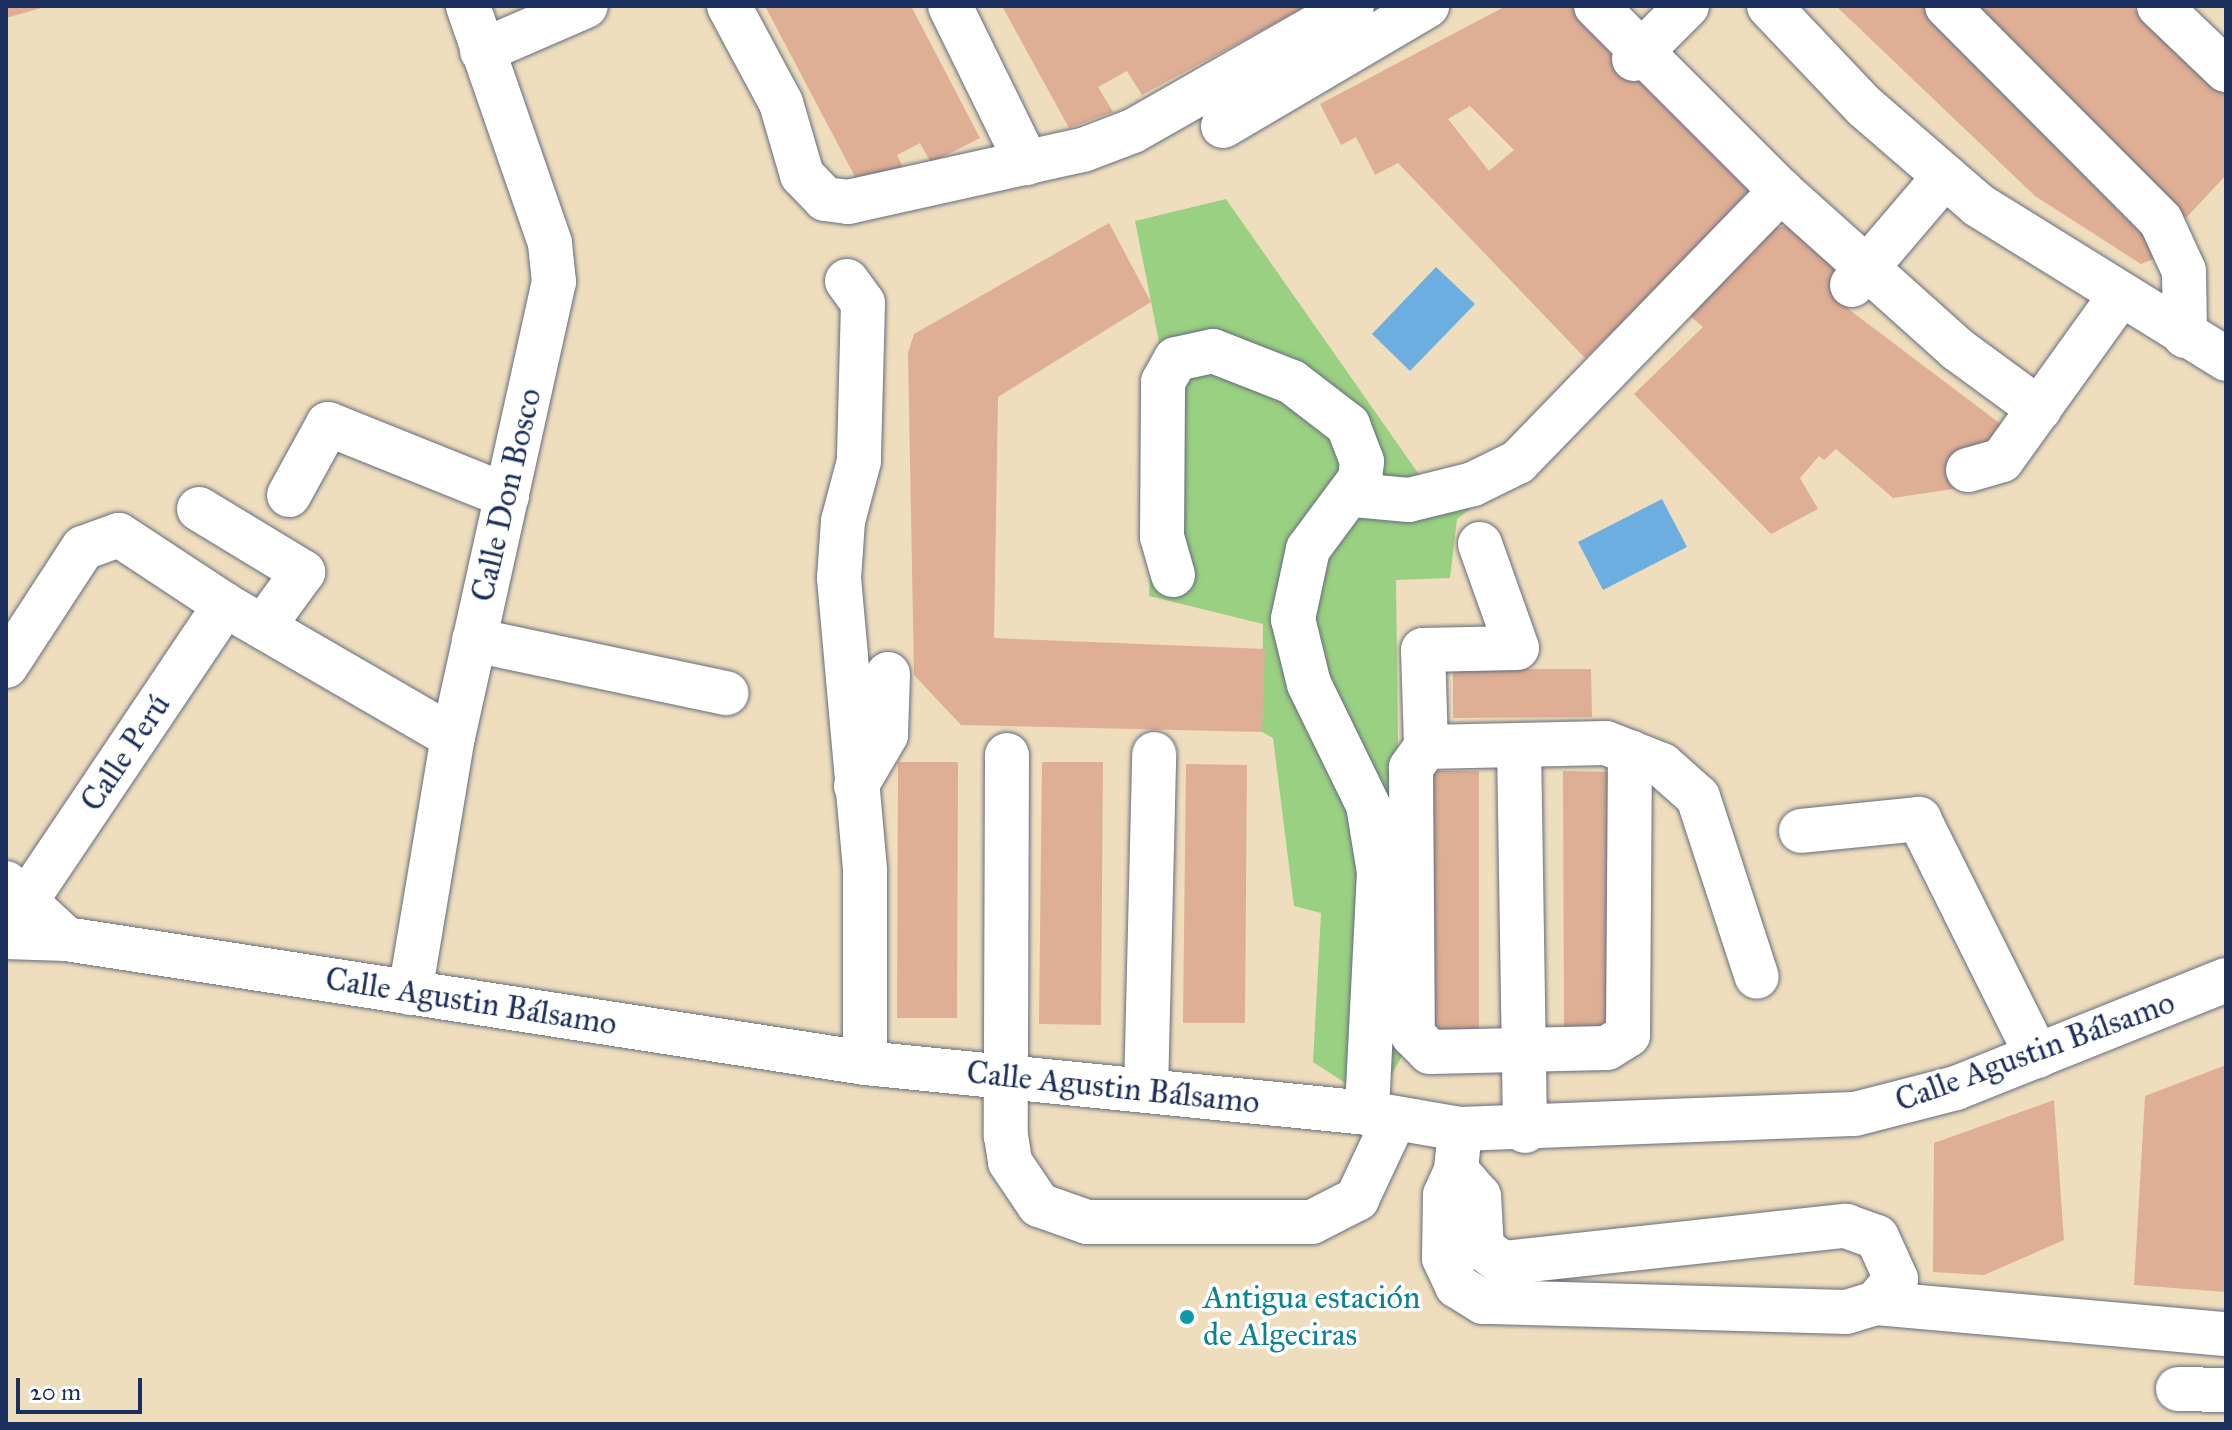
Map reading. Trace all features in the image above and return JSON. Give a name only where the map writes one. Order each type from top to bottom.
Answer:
[{"type":"street","name":"Calle Don Bosco","points":[[410,993],[453,737],[554,282],[550,243],[468,6]]},
{"type":"street","points":[[482,51],[586,6]]},
{"type":"street","points":[[729,6],[781,103],[802,175],[825,199],[891,197],[1027,163],[1133,131],[1352,6]]},
{"type":"street","points":[[950,6],[1027,163]]},
{"type":"street","points":[[1223,126],[1427,6]]},
{"type":"street","points":[[1596,6],[1638,55],[1781,191],[1859,277],[2039,409]]},
{"type":"street","points":[[1638,55],[1687,6]]},
{"type":"street","points":[[1769,6],[1865,107],[1945,176],[2119,297],[2226,359]]},
{"type":"street","points":[[1947,6],[2161,221],[2184,271],[2185,336]]},
{"type":"street","points":[[2159,6],[2226,70]]},
{"type":"street","points":[[1859,277],[1945,176]]},
{"type":"street","points":[[1354,495],[1409,500],[1473,484],[1518,462],[1781,191]]},
{"type":"street","points":[[847,281],[863,303],[859,461],[843,521],[839,578],[865,871],[865,1063]]},
{"type":"street","points":[[1968,470],[2002,460],[2119,297]]},
{"type":"street","points":[[1007,755],[1006,1136],[1021,1186],[1061,1217],[1087,1222],[1312,1222],[1357,1199],[1381,1115],[1377,859],[1368,805],[1309,684],[1293,619],[1308,549],[1354,495],[1362,461],[1348,425],[1292,382],[1213,351],[1187,352],[1163,382],[1162,537],[1173,575]]},
{"type":"street","points":[[289,495],[328,424],[507,496]]},
{"type":"street","points":[[199,509],[303,572],[263,627]]},
{"type":"street","points":[[6,666],[83,548],[119,535],[225,605],[453,737]]},
{"type":"street","points":[[1480,544],[1517,648],[1423,650],[1426,747],[1411,768],[1414,1040],[1425,1051],[1607,1048],[1628,1035],[1630,752]]},
{"type":"street","name":"Calle Perú","points":[[13,907],[225,605]]},
{"type":"street","points":[[474,640],[726,693]]},
{"type":"street","points":[[856,786],[886,735],[888,674]]},
{"type":"street","points":[[1426,747],[1606,743],[1662,765],[1698,797],[1757,977]]},
{"type":"street","points":[[1519,745],[1525,1131]]},
{"type":"street","points":[[1146,1091],[1154,754]]},
{"type":"street","points":[[1801,831],[1919,819],[2037,1056]]},
{"type":"street","name":"Calle Agustin Bálsamo","points":[[13,907],[66,939],[865,1063],[1381,1115],[1458,1150],[1525,1131],[1855,1114],[1956,1088],[2226,980]]},
{"type":"street","points":[[1458,1150],[1479,1196],[1482,1248],[1501,1283]]},
{"type":"street","points":[[1501,1283],[1846,1226],[1877,1237],[1894,1263],[1896,1279],[1876,1303]]},
{"type":"street","points":[[1501,1283],[1846,1312],[1876,1303],[2226,1334]]},
{"type":"street","points":[[2178,1389],[2226,1390]]},
{"type":"green space","points":[[1226,199],[1425,483],[1489,495],[1457,519],[1450,578],[1396,580],[1402,1056],[1376,1103],[1313,1062],[1321,913],[1294,906],[1273,738],[1262,732],[1263,624],[1149,596],[1160,347],[1135,221]]},
{"type":"water","points":[[1436,267],[1475,304],[1410,371],[1372,334]]},
{"type":"water","points":[[1662,499],[1687,547],[1603,590],[1578,542]]},
{"type":"building","points":[[6,6],[45,6],[45,7],[6,18]]},
{"type":"building","points":[[765,6],[911,6],[980,138],[931,163],[920,143],[897,155],[904,169],[862,190]]},
{"type":"building","points":[[1002,6],[1307,6],[1142,95],[1127,71],[1098,87],[1113,112],[1069,128]]},
{"type":"building","points":[[1506,6],[1577,6],[1759,193],[1585,358],[1398,163],[1375,175],[1356,137],[1341,145],[1320,104]],"holes":[[[1470,106],[1514,150],[1489,171],[1448,119]]]},
{"type":"building","points":[[1836,6],[1924,6],[2157,243],[2156,258],[2141,264],[2035,196]]},
{"type":"building","points":[[1960,6],[2131,6],[2226,96],[2226,175],[2186,218]]},
{"type":"building","points":[[1109,223],[1151,302],[998,397],[994,638],[1265,649],[1262,732],[961,725],[914,675],[908,353],[914,334]]},
{"type":"building","points":[[1795,225],[1861,294],[1847,308],[2002,425],[1953,489],[1893,498],[1836,449],[1824,460],[1819,456],[1800,478],[1818,509],[1771,534],[1634,394],[1703,327],[1689,315],[1773,228]]},
{"type":"building","points":[[1453,669],[1591,669],[1592,717],[1453,718]]},
{"type":"building","points":[[898,762],[958,762],[957,1018],[897,1018]]},
{"type":"building","points":[[1042,762],[1103,762],[1101,1025],[1039,1024]]},
{"type":"building","points":[[1186,764],[1247,765],[1245,1023],[1183,1023]]},
{"type":"building","points":[[1427,771],[1479,771],[1479,1034],[1427,1034]]},
{"type":"building","points":[[1563,771],[1617,772],[1617,1032],[1564,1033]]},
{"type":"building","points":[[2226,1065],[2226,1292],[2134,1285],[2145,1096]]},
{"type":"building","points":[[2054,1100],[2064,1240],[1984,1275],[1933,1272],[1934,1143]]},
{"type":"place","name":"Antigua estación de Algeciras","points":[[1187,1317]]}]
